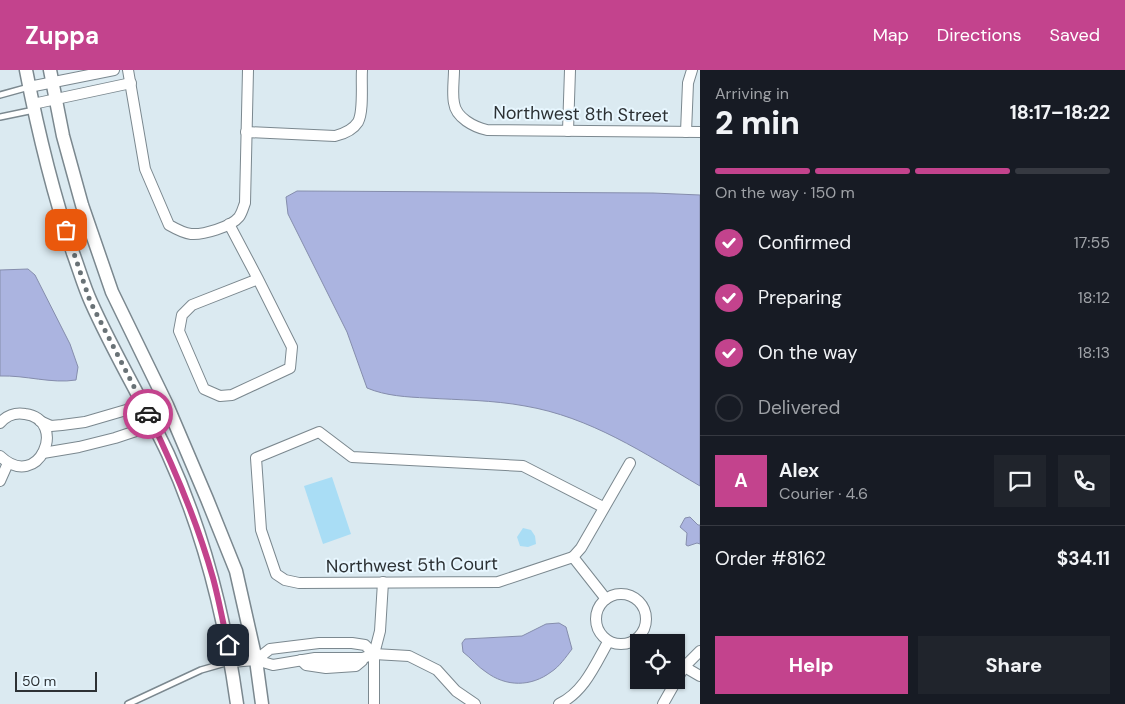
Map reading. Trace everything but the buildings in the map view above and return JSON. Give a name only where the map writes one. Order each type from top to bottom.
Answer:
[{"type":"street","points":[[26,70],[40,141],[59,212],[90,301],[168,454],[189,506],[213,578],[231,662],[237,704]]},
{"type":"street","points":[[30,87],[52,76],[114,70]]},
{"type":"street","points":[[128,70],[132,84],[145,169],[169,225],[189,234],[198,234],[229,224],[238,219],[245,203],[248,70]]},
{"type":"street","points":[[246,132],[334,136],[344,133],[358,121],[362,70]]},
{"type":"street","name":"Northwest 8th Street","points":[[454,70],[454,103],[463,118],[478,128],[487,130],[700,132]]},
{"type":"street","points":[[568,131],[570,70]]},
{"type":"street","points":[[686,132],[688,83],[692,70]]},
{"type":"street","points":[[52,76],[63,136],[82,205],[112,292],[167,405],[236,572],[256,660],[262,704]]},
{"type":"street","points":[[33,107],[56,99],[132,84]]},
{"type":"street","points":[[229,224],[258,279],[292,347],[290,368],[232,395],[220,396],[204,389],[179,331],[182,315],[192,305],[258,279]]},
{"type":"street","points":[[43,453],[79,447],[139,430],[148,413],[167,405]]},
{"type":"street","points":[[0,423],[10,415],[19,413],[28,414],[51,426],[85,422],[133,408],[148,413]]},
{"type":"street","points":[[0,481],[4,460],[17,467],[26,466],[38,460],[43,453],[47,440],[46,431],[36,418]]},
{"type":"street","name":"Northwest 5th Court","points":[[573,557],[498,582],[299,583],[285,580],[276,574],[261,530],[256,458],[319,432],[352,457],[523,466],[603,507]]},
{"type":"street","points":[[606,599],[573,557],[582,548],[603,507],[630,463]]},
{"type":"street","points":[[374,704],[374,654],[380,631],[383,582]]},
{"type":"street","points":[[630,644],[608,642],[597,629],[596,612],[606,599],[621,594],[630,595],[642,605],[646,612],[647,620],[643,634]]},
{"type":"street","points":[[559,704],[570,699],[587,680],[608,642]]},
{"type":"street","points":[[256,660],[270,649],[305,644],[338,643],[365,645],[374,654]]},
{"type":"street","points":[[338,643],[339,657]]},
{"type":"street","points":[[685,661],[700,651]]},
{"type":"street","points":[[231,662],[256,660],[273,665],[300,660],[339,657],[362,658],[374,654],[409,656],[438,670],[456,691],[475,704]]},
{"type":"street","points":[[300,660],[306,665],[326,668],[356,666],[362,661],[362,658]]},
{"type":"street","points":[[685,667],[700,676]]},
{"type":"street","points":[[663,704],[669,689]]},
{"type":"lane","points":[[0,95],[30,87]]},
{"type":"lane","points":[[0,117],[33,107]]},
{"type":"lane","points":[[128,704],[200,670],[231,662]]},
{"type":"shaded area","points":[[297,191],[653,193],[700,195],[700,486],[594,427],[549,411],[501,402],[397,396],[367,388],[347,332],[288,214],[286,197]]},
{"type":"shaded area","points":[[28,269],[35,275],[70,344],[78,367],[76,380],[58,381],[0,376],[0,270]]},
{"type":"shaded area","points":[[332,477],[351,534],[323,544],[304,486]]},
{"type":"shaded area","points":[[690,517],[700,525],[700,544],[688,546],[686,545],[687,533],[680,527],[685,518]]},
{"type":"shaded area","points":[[523,528],[531,530],[535,536],[536,544],[528,547],[520,546],[517,537]]},
{"type":"shaded area","points":[[559,623],[566,627],[572,649],[554,670],[543,677],[527,683],[510,683],[494,677],[463,652],[462,643],[465,639],[522,636],[546,624]]},
{"type":"way so far","points":[[66,230],[90,301],[148,414]]},
{"type":"route","points":[[148,414],[168,454],[189,506],[213,578],[228,645]]}]
